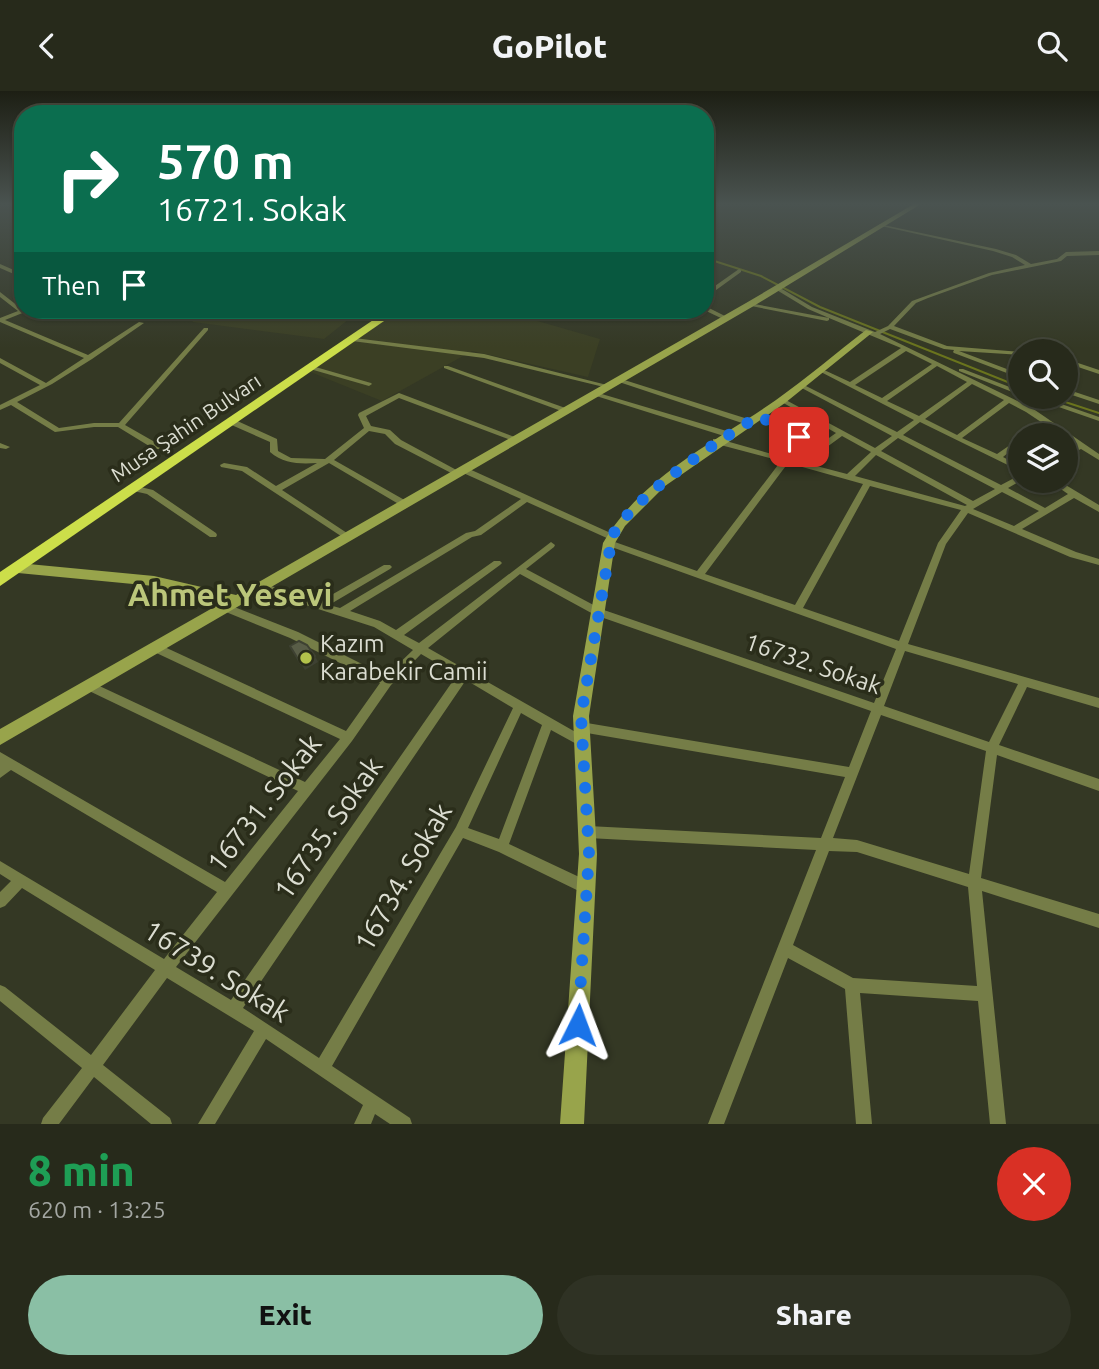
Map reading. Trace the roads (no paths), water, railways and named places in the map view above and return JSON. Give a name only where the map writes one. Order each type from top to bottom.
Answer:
[{"type":"highway","name":"Musa Şahin Bulvarı","points":[[0,567],[367,319]]},
{"type":"highway","name":"Musa Şahin Bulvarı","points":[[0,580],[382,319]]},
{"type":"main road","points":[[0,738],[749,305],[835,252]]},
{"type":"main road","points":[[572,1124],[589,832],[581,735],[611,540],[621,522],[645,499],[722,438],[782,400],[820,370],[880,330]]},
{"type":"main road","points":[[18,568],[154,581],[230,604]]},
{"type":"street","points":[[1001,252],[1030,266]]},
{"type":"street","points":[[880,330],[918,300],[981,277],[1059,260],[1066,254],[1099,253]]},
{"type":"street","points":[[714,286],[739,271]]},
{"type":"street","points":[[777,287],[799,302],[828,316],[946,348],[1008,371]]},
{"type":"street","points":[[749,305],[827,320],[828,316]]},
{"type":"street","points":[[714,312],[725,318]]},
{"type":"street","points":[[0,320],[90,358]]},
{"type":"street","points":[[0,408],[90,358],[141,323]]},
{"type":"street","points":[[121,425],[206,328]]},
{"type":"street","points":[[880,330],[906,348],[1047,421],[1099,458]]},
{"type":"street","points":[[354,339],[484,356],[613,383],[754,419],[818,447]]},
{"type":"street","points":[[850,385],[906,348]]},
{"type":"street","points":[[906,348],[1008,388]]},
{"type":"street","points":[[946,348],[1008,352]]},
{"type":"street","points":[[0,360],[45,385]]},
{"type":"street","points":[[882,401],[936,364]]},
{"type":"street","points":[[1078,365],[1099,372]]},
{"type":"street","points":[[446,367],[567,410]]},
{"type":"street","points":[[312,368],[369,384]]},
{"type":"street","points":[[820,370],[1008,462]]},
{"type":"street","points":[[849,477],[876,451],[971,382]]},
{"type":"street","points":[[800,385],[1045,511]]},
{"type":"street","points":[[595,394],[786,460],[969,506]]},
{"type":"street","points":[[368,428],[362,415],[399,395],[516,439]]},
{"type":"street","points":[[1078,395],[1099,402]]},
{"type":"street","points":[[782,400],[1014,530],[1073,555],[1099,562]]},
{"type":"street","points":[[957,438],[1007,400]]},
{"type":"street","points":[[10,402],[55,429],[121,425],[157,447]]},
{"type":"street","points":[[1071,409],[1099,418]]},
{"type":"street","points":[[230,421],[274,441],[274,452],[284,460],[327,460],[405,503]]},
{"type":"street","points":[[278,489],[327,460],[368,428],[387,432],[398,442],[611,540],[700,574],[901,645],[1099,703]]},
{"type":"street","points":[[799,463],[842,432]]},
{"type":"street","points":[[1078,447],[1082,445]]},
{"type":"street","points":[[998,457],[1008,449]]},
{"type":"street","points":[[700,574],[786,460]]},
{"type":"street","points":[[224,465],[244,469],[278,489],[346,537]]},
{"type":"street","points":[[798,608],[868,482]]},
{"type":"street","points":[[716,1124],[942,543],[969,506],[1008,484]]},
{"type":"street","points":[[132,488],[150,492],[213,535]]},
{"type":"street","points":[[1014,530],[1074,494],[1099,509]]},
{"type":"street","points":[[343,611],[469,535],[478,533],[526,499]]},
{"type":"street","name":"16731. Sokak","points":[[49,1124],[164,969],[348,737],[387,682],[421,648],[551,545]]},
{"type":"street","points":[[398,634],[497,563]]},
{"type":"street","points":[[318,606],[387,567]]},
{"type":"street","name":"16732. Sokak","points":[[520,570],[598,612],[1099,785]]},
{"type":"street","points":[[262,586],[318,606],[343,611],[398,634],[548,723],[581,735],[851,773]]},
{"type":"street","points":[[230,604],[387,682]]},
{"type":"street","points":[[154,647],[348,737]]},
{"type":"street","name":"16735. Sokak","points":[[233,1010],[464,674]]},
{"type":"street","points":[[998,1124],[974,882],[992,748],[1025,681]]},
{"type":"street","points":[[89,686],[306,789]]},
{"type":"street","name":"16734. Sokak","points":[[322,1068],[460,831],[519,706]]},
{"type":"street","points":[[502,847],[548,723]]},
{"type":"street","points":[[3,764],[226,890]]},
{"type":"street","points":[[460,831],[502,847],[587,888]]},
{"type":"street","points":[[589,832],[857,846],[1099,921]]},
{"type":"street","name":"16739. Sokak","points":[[0,866],[264,1029],[404,1124]]},
{"type":"street","points":[[0,901],[21,880]]},
{"type":"street","points":[[784,948],[852,985],[985,993]]},
{"type":"street","points":[[852,985],[864,1124]]},
{"type":"street","points":[[0,992],[164,1124]]},
{"type":"street","points":[[206,1124],[264,1029]]},
{"type":"street","points":[[362,1124],[372,1104]]},
{"type":"waterway","points":[[714,261],[761,276],[820,307],[1008,382]]},
{"type":"waterway","points":[[1078,406],[1099,413]]},
{"type":"place","name":"Kazım Karabekir Camii","points":[[306,658]]},
{"type":"district","name":"Ahmet Yesevi","points":[[230,595]]}]
